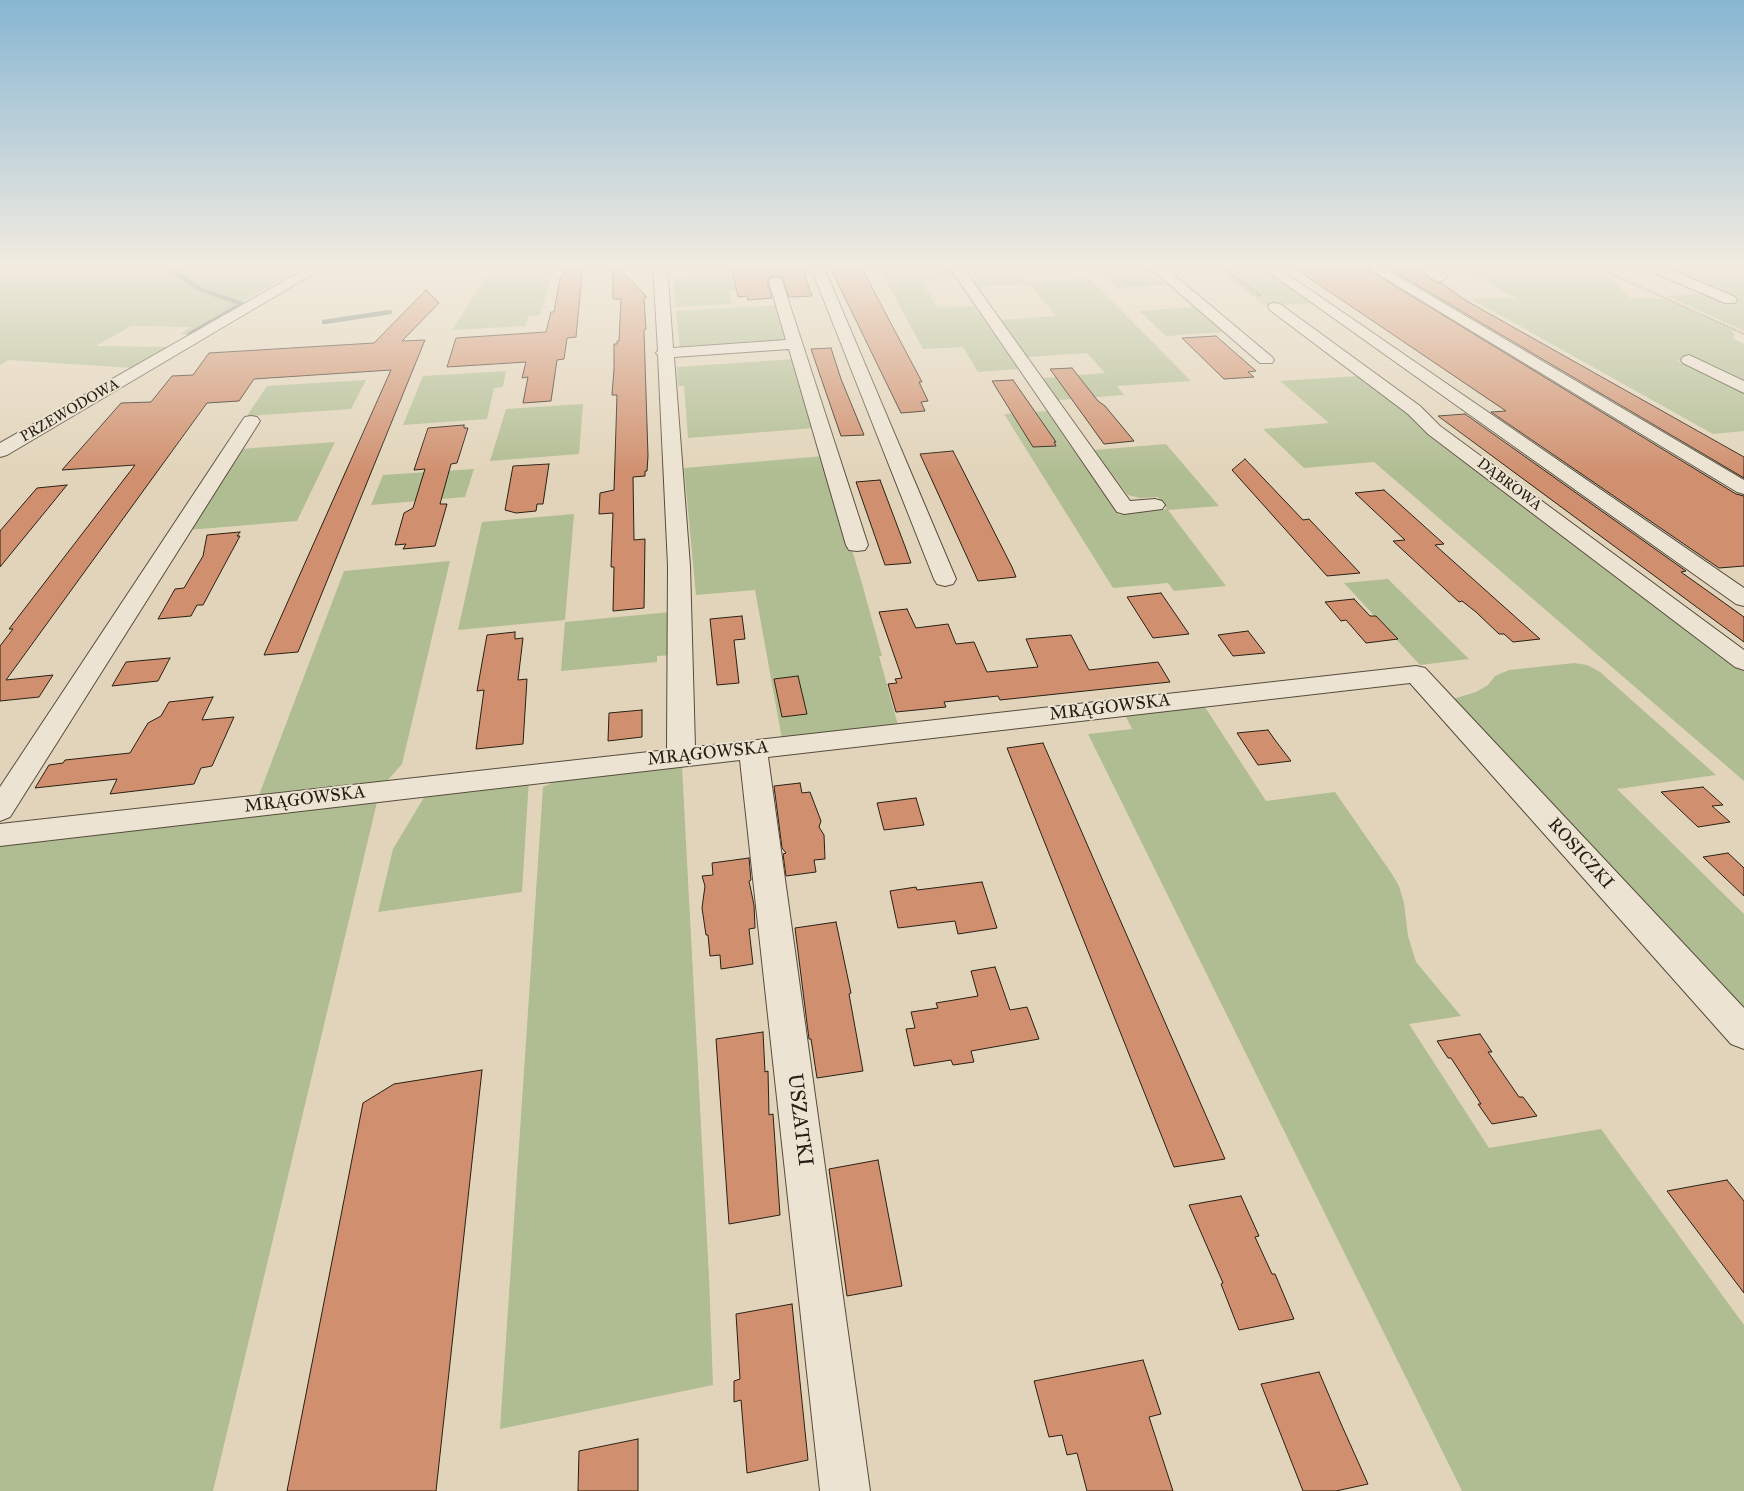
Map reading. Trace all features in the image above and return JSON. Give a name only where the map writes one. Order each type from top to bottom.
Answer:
[{"type":"street","name":"PRZEWODOWA","points":[[0,451],[202,335]]},
{"type":"street","points":[[663,335],[679,566],[681,757]]},
{"type":"street","points":[[792,335],[857,545]]},
{"type":"street","points":[[845,335],[945,579]]},
{"type":"street","points":[[1003,335],[1124,508],[1155,505]]},
{"type":"street","points":[[1236,335],[1266,360]]},
{"type":"street","name":"DĄBROWA","points":[[1312,335],[1414,410],[1434,430],[1744,662]]},
{"type":"street","points":[[1365,335],[1744,599]]},
{"type":"street","points":[[1486,335],[1744,488]]},
{"type":"street","points":[[664,353],[795,344]]},
{"type":"street","points":[[1689,360],[1744,388]]},
{"type":"street","points":[[0,810],[251,421]]},
{"type":"street","name":"MRĄGOWSKA","points":[[0,835],[1416,674]]},
{"type":"street","name":"ROSICZKI","points":[[1416,674],[1744,1034]]},
{"type":"street","name":"USZATKI","points":[[753,749],[845,1491]]},
{"type":"green space","points":[[0,335],[116,335],[96,346],[168,347],[131,368],[9,360],[0,365]]},
{"type":"green space","points":[[678,335],[787,335],[789,342],[680,349]]},
{"type":"green space","points":[[915,335],[994,335],[1018,369],[978,372],[963,347],[923,349]]},
{"type":"green space","points":[[1011,335],[1145,335],[1191,381],[1117,386],[1124,395],[1058,400],[1042,378],[1105,373],[1087,353],[1027,357]]},
{"type":"green space","points":[[1535,335],[1735,335],[1732,338],[1744,344],[1744,385],[1691,359],[1677,360],[1744,392],[1744,431],[1713,434]]},
{"type":"green space","points":[[795,359],[815,428],[688,438],[684,386],[678,386],[677,367]]},
{"type":"green space","points":[[506,371],[503,387],[494,388],[487,419],[403,425],[423,376]]},
{"type":"green space","points":[[1358,376],[1744,668],[1744,781],[1374,462],[1304,468],[1263,429],[1329,423],[1280,381]]},
{"type":"green space","points":[[366,380],[351,409],[247,416],[267,386]]},
{"type":"green space","points":[[583,404],[579,454],[490,461],[506,409]]},
{"type":"green space","points":[[1047,411],[1119,515],[1167,509],[1158,497],[1140,498],[1128,495],[1094,450],[1166,444],[1219,506],[1168,510],[1226,586],[1174,591],[1168,583],[1113,588],[1004,414]]},
{"type":"green space","points":[[335,442],[297,521],[188,530],[240,449]]},
{"type":"green space","points":[[824,456],[882,656],[879,656],[898,725],[782,739],[755,590],[696,595],[684,468]]},
{"type":"green space","points":[[474,469],[465,497],[371,505],[383,475]]},
{"type":"green space","points":[[574,514],[565,620],[458,630],[482,522]]},
{"type":"green space","points":[[450,561],[402,764],[387,781],[259,795],[344,571]]},
{"type":"green space","points":[[1388,579],[1469,659],[1420,665],[1344,583]]},
{"type":"green space","points":[[671,612],[673,655],[657,656],[657,662],[561,671],[565,622]]},
{"type":"green space","points":[[1574,663],[1587,665],[1600,672],[1716,775],[1617,789],[1744,914],[1744,1014],[1453,699],[1476,692],[1488,685],[1495,676],[1509,670]]},
{"type":"green space","points":[[1203,704],[1266,801],[1335,792],[1392,874],[1399,886],[1404,903],[1408,936],[1416,962],[1461,1016],[1409,1024],[1489,1148],[1601,1129],[1744,1325],[1744,1491],[1462,1491],[1088,734],[1132,729],[1125,715]]},
{"type":"green space","points":[[682,766],[713,1385],[500,1429],[543,787],[563,778]]},
{"type":"green space","points":[[529,779],[522,892],[378,912],[393,849],[426,794]]},
{"type":"green space","points":[[378,798],[213,1491],[0,1491],[0,844]]},
{"type":"building","points":[[382,335],[408,335],[402,341],[425,340],[298,652],[264,655],[391,370],[254,379],[239,401],[207,403],[6,680],[53,675],[39,697],[0,701],[0,646],[13,629],[9,629],[135,465],[62,470],[121,403],[151,402],[172,376],[193,375],[209,353],[374,343]]},
{"type":"building","points":[[507,335],[576,335],[576,337],[567,338],[564,359],[557,360],[551,401],[523,403],[528,377],[522,378],[526,362],[447,367],[456,338]]},
{"type":"building","points":[[619,335],[644,335],[648,456],[645,476],[633,477],[634,540],[645,539],[644,608],[613,611],[614,567],[611,567],[613,513],[599,514],[600,493],[614,490],[617,395],[612,395],[614,344],[617,344],[617,341],[619,341]]},
{"type":"building","points":[[863,335],[897,335],[922,382],[919,382],[928,401],[921,402],[925,411],[901,413]]},
{"type":"building","points":[[1393,335],[1475,335],[1736,494],[1744,496],[1744,566],[1719,568],[1491,412],[1506,411]]},
{"type":"building","points":[[1501,335],[1526,335],[1744,457],[1744,478]]},
{"type":"building","points":[[1216,336],[1256,371],[1248,372],[1254,377],[1224,379],[1182,338]]},
{"type":"building","points":[[831,348],[841,379],[864,435],[841,436],[811,349]]},
{"type":"building","points":[[1072,368],[1098,401],[1105,406],[1134,441],[1104,444],[1050,369]]},
{"type":"building","points":[[1013,380],[1056,442],[1054,442],[1056,446],[1033,447],[992,381]]},
{"type":"building","points":[[1465,414],[1686,571],[1681,572],[1744,617],[1744,642],[1438,416]]},
{"type":"building","points":[[464,425],[464,428],[468,428],[457,463],[451,464],[440,504],[447,504],[435,546],[403,549],[406,544],[395,545],[404,513],[413,508],[425,469],[414,470],[428,428]]},
{"type":"building","points":[[953,451],[1016,577],[978,581],[920,454]]},
{"type":"building","points":[[1245,459],[1303,520],[1309,519],[1360,573],[1327,576],[1232,470]]},
{"type":"building","points":[[549,464],[543,504],[537,504],[536,511],[516,513],[505,510],[513,466]]},
{"type":"building","points":[[880,480],[911,563],[885,565],[856,482]]},
{"type":"building","points":[[67,485],[0,567],[0,531],[37,488]]},
{"type":"building","points":[[1384,490],[1444,544],[1435,545],[1540,639],[1513,642],[1504,634],[1499,634],[1476,612],[1462,601],[1459,602],[1393,541],[1405,540],[1355,493]]},
{"type":"building","points":[[240,532],[237,536],[240,536],[203,605],[197,605],[191,616],[158,619],[175,589],[184,588],[203,556],[207,535]]},
{"type":"building","points":[[1161,593],[1189,634],[1153,638],[1127,597]]},
{"type":"building","points":[[1354,599],[1370,616],[1376,616],[1398,639],[1366,643],[1346,620],[1341,621],[1325,602]]},
{"type":"building","points":[[907,609],[916,628],[948,624],[956,644],[974,642],[987,672],[1038,667],[1026,639],[1071,635],[1089,670],[1158,662],[1170,682],[1000,700],[998,696],[944,702],[946,707],[896,712],[888,684],[897,683],[895,679],[902,678],[879,612]]},
{"type":"building","points":[[742,616],[745,639],[734,640],[739,683],[717,685],[710,619]]},
{"type":"building","points":[[1248,631],[1265,653],[1233,656],[1218,635]]},
{"type":"building","points":[[515,632],[515,639],[523,638],[518,680],[527,679],[523,744],[476,749],[484,690],[477,691],[487,635]]},
{"type":"building","points":[[170,658],[158,681],[112,686],[126,662]]},
{"type":"building","points":[[798,676],[807,714],[782,717],[774,679]]},
{"type":"building","points":[[213,697],[202,720],[234,717],[212,766],[201,768],[194,784],[110,794],[117,779],[35,788],[49,765],[63,763],[65,760],[130,753],[148,723],[161,716],[169,702]]},
{"type":"building","points":[[642,710],[642,737],[608,741],[609,713]]},
{"type":"building","points":[[1268,730],[1291,761],[1258,765],[1237,733]]},
{"type":"building","points":[[1043,743],[1225,1159],[1174,1167],[1007,748]]},
{"type":"building","points":[[800,783],[802,793],[810,792],[821,821],[819,827],[824,835],[825,859],[814,860],[816,872],[786,876],[783,854],[786,853],[782,848],[774,786]]},
{"type":"building","points":[[1703,787],[1723,805],[1712,806],[1730,822],[1698,827],[1661,792]]},
{"type":"building","points":[[916,798],[924,825],[884,830],[877,803]]},
{"type":"building","points":[[1728,853],[1744,868],[1744,896],[1703,857]]},
{"type":"building","points":[[749,858],[751,880],[749,881],[754,905],[755,928],[749,929],[753,964],[721,969],[720,955],[710,956],[702,908],[705,886],[702,876],[713,875],[712,863]]},
{"type":"building","points":[[982,882],[997,928],[958,934],[955,921],[898,928],[890,891],[916,887],[917,890]]},
{"type":"building","points":[[836,922],[851,993],[849,994],[863,1071],[817,1078],[811,1039],[809,1039],[795,928]]},
{"type":"building","points":[[995,967],[1010,1010],[1027,1007],[1039,1039],[971,1051],[974,1062],[953,1065],[951,1060],[914,1066],[906,1029],[915,1028],[911,1012],[938,1008],[936,1003],[978,996],[971,971]]},
{"type":"building","points":[[763,1032],[765,1072],[768,1071],[769,1115],[773,1114],[780,1215],[729,1224],[716,1039]]},
{"type":"building","points":[[1480,1034],[1492,1052],[1488,1052],[1519,1097],[1523,1097],[1537,1116],[1492,1124],[1451,1058],[1448,1058],[1437,1041]]},
{"type":"building","points":[[482,1070],[436,1491],[287,1491],[363,1103],[394,1084]]},
{"type":"building","points":[[878,1160],[902,1286],[847,1296],[829,1169]]},
{"type":"building","points":[[1727,1180],[1744,1201],[1744,1293],[1667,1191]]},
{"type":"building","points":[[1241,1196],[1259,1236],[1255,1237],[1272,1274],[1275,1274],[1294,1319],[1239,1330],[1221,1284],[1223,1283],[1189,1205]]},
{"type":"building","points":[[792,1304],[808,1460],[747,1473],[741,1400],[734,1402],[734,1381],[740,1379],[736,1314]]},
{"type":"building","points":[[1143,1360],[1161,1414],[1149,1417],[1173,1491],[1087,1491],[1077,1453],[1067,1455],[1062,1435],[1049,1437],[1034,1381]]},
{"type":"building","points":[[1319,1372],[1368,1484],[1336,1491],[1303,1491],[1261,1384]]},
{"type":"building","points":[[638,1439],[638,1491],[578,1491],[579,1451]]}]
